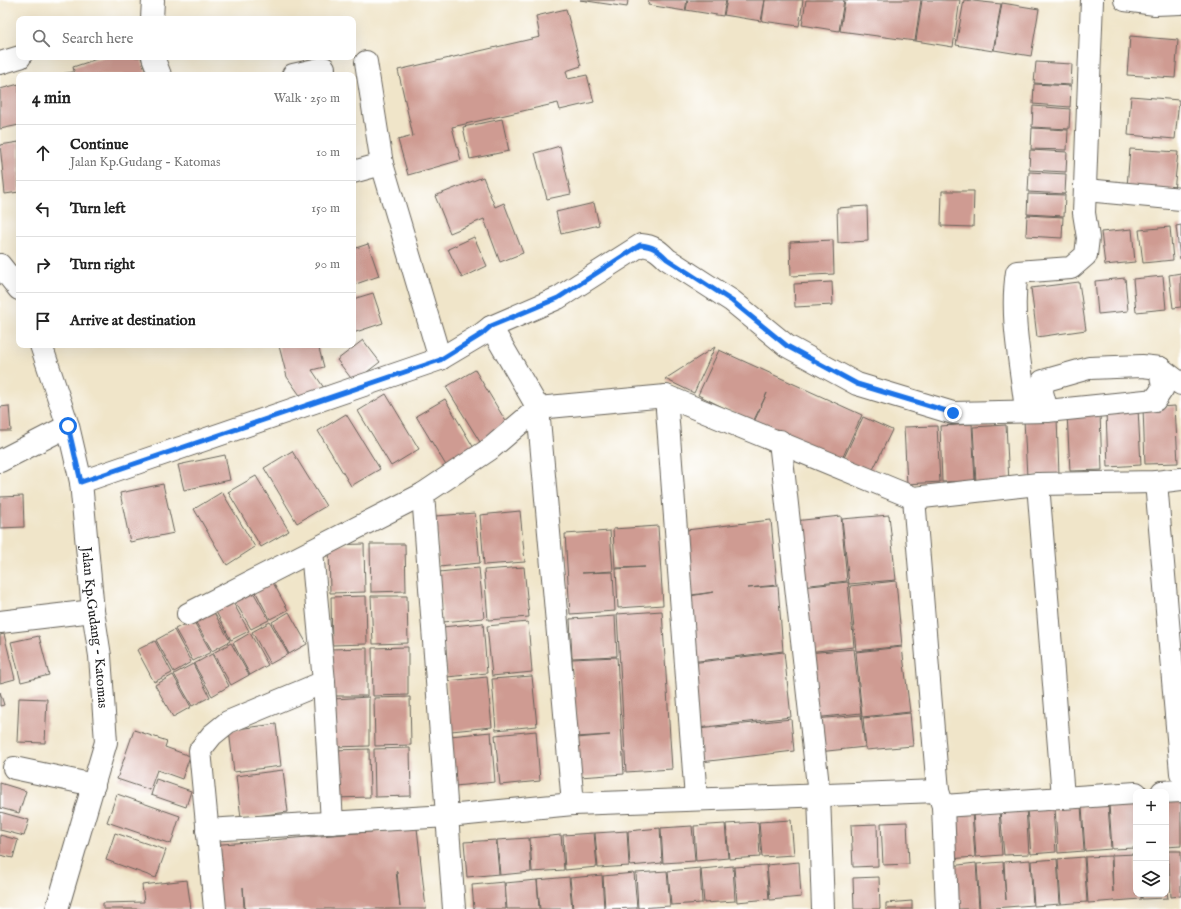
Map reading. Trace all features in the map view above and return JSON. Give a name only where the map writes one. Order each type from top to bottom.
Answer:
[{"type":"street","points":[[152,16],[153,0]]},
{"type":"street","points":[[1026,410],[1016,317],[1015,285],[1017,272],[1071,268],[1086,255],[1088,238],[1084,213],[1092,0]]},
{"type":"street","points":[[1125,0],[1155,4],[1181,3]]},
{"type":"street","points":[[0,63],[16,58]]},
{"type":"street","points":[[154,60],[159,72]]},
{"type":"street","points":[[366,62],[382,164],[440,360]]},
{"type":"street","points":[[306,72],[324,68]]},
{"type":"street","points":[[356,171],[382,164]]},
{"type":"street","points":[[1086,190],[1181,199]]},
{"type":"street","points":[[81,482],[440,360],[482,334],[491,326],[558,298],[640,245],[650,245],[658,250],[667,259],[732,301],[787,346],[857,384],[953,413],[1026,410],[1047,411],[1155,400],[1163,388],[1160,368]]},
{"type":"street","points":[[8,267],[16,283]]},
{"type":"street","points":[[491,326],[538,408],[573,804]]},
{"type":"street","name":"Jalan Kp.Gudang - Katomas","points":[[42,348],[68,426],[81,482],[93,611],[100,656],[106,742],[56,909]]},
{"type":"street","points":[[1047,411],[1042,392],[1043,381],[1089,368],[1142,366],[1160,368],[1181,384]]},
{"type":"street","points":[[666,396],[696,799]]},
{"type":"street","points":[[188,614],[423,494],[490,449],[538,408],[666,396],[780,441],[914,498],[1038,484],[1156,482],[1181,480]]},
{"type":"street","points":[[0,461],[68,426]]},
{"type":"street","points":[[780,441],[819,795],[824,909]]},
{"type":"street","points":[[1156,482],[1181,773]]},
{"type":"street","points":[[1038,484],[1062,797]]},
{"type":"street","points":[[423,494],[454,909]]},
{"type":"street","points":[[914,498],[941,798],[947,909]]},
{"type":"street","points":[[312,551],[324,682],[332,823]]},
{"type":"street","points":[[0,622],[93,611]]},
{"type":"street","points":[[215,909],[200,750],[212,735],[228,722],[324,682]]},
{"type":"street","points":[[14,768],[94,785]]},
{"type":"street","points":[[1169,792],[1181,791]]},
{"type":"street","points":[[207,830],[448,816],[573,804],[696,799],[819,795],[941,798],[1062,797],[1133,793]]},
{"type":"building","points":[[580,0],[628,0],[627,7]]},
{"type":"building","points":[[649,0],[687,0],[685,11],[648,5]]},
{"type":"building","points":[[688,0],[726,0],[723,16],[686,10]]},
{"type":"building","points":[[727,0],[765,0],[761,21],[724,15]]},
{"type":"building","points":[[765,0],[803,0],[799,26],[762,21]]},
{"type":"building","points":[[806,0],[844,0],[839,31],[802,25]]},
{"type":"building","points":[[845,0],[921,0],[915,41],[840,31]]},
{"type":"building","points":[[922,0],[960,0],[953,47],[916,41]]},
{"type":"building","points":[[964,0],[1001,4],[993,51],[956,45]]},
{"type":"building","points":[[1002,3],[1039,9],[1031,56],[994,50]]},
{"type":"building","points":[[566,9],[581,66],[566,71],[568,79],[587,75],[594,102],[560,110],[558,103],[452,127],[461,160],[408,175],[398,140],[413,136],[398,70],[540,37],[536,16]]},
{"type":"building","points":[[1130,36],[1178,40],[1175,78],[1127,75]]},
{"type":"building","points":[[94,60],[142,60],[146,72],[74,72],[73,67]]},
{"type":"building","points":[[1036,62],[1072,64],[1071,85],[1034,83]]},
{"type":"building","points":[[1034,84],[1071,86],[1070,107],[1033,104]]},
{"type":"building","points":[[16,85],[16,126],[0,129],[0,89]]},
{"type":"building","points":[[1131,96],[1179,100],[1175,139],[1128,135]]},
{"type":"building","points":[[1033,106],[1070,109],[1069,129],[1032,127]]},
{"type":"building","points":[[502,119],[509,151],[470,159],[463,127]]},
{"type":"building","points":[[1032,128],[1068,130],[1067,150],[1031,149]]},
{"type":"building","points":[[16,142],[16,192],[5,194],[0,145]]},
{"type":"building","points":[[560,146],[571,194],[547,199],[535,153]]},
{"type":"building","points":[[1130,149],[1178,152],[1174,191],[1127,187]]},
{"type":"building","points":[[1030,150],[1067,152],[1066,172],[1029,170]]},
{"type":"building","points":[[1029,172],[1066,174],[1065,194],[1028,192]]},
{"type":"building","points":[[483,177],[495,207],[504,203],[523,253],[500,262],[484,219],[450,233],[435,196]]},
{"type":"building","points":[[942,191],[974,191],[973,227],[941,226]]},
{"type":"building","points":[[1028,194],[1065,195],[1064,216],[1027,214]]},
{"type":"building","points":[[594,203],[599,225],[561,234],[556,212]]},
{"type":"building","points":[[867,206],[868,241],[838,243],[837,208]]},
{"type":"building","points":[[1027,215],[1063,217],[1062,238],[1026,236]]},
{"type":"building","points":[[1181,225],[1181,258],[1180,259],[1176,226]]},
{"type":"building","points":[[1170,227],[1173,260],[1143,263],[1139,230]]},
{"type":"building","points":[[1132,229],[1135,262],[1105,265],[1101,232]]},
{"type":"building","points":[[474,237],[487,266],[462,278],[448,249]]},
{"type":"building","points":[[833,240],[834,274],[791,276],[790,242]]},
{"type":"building","points":[[368,244],[379,276],[356,284],[356,248]]},
{"type":"building","points":[[1181,273],[1181,307],[1173,308],[1169,275]]},
{"type":"building","points":[[1163,276],[1166,309],[1136,312],[1133,279]]},
{"type":"building","points":[[1125,278],[1128,311],[1098,314],[1095,281]]},
{"type":"building","points":[[832,282],[833,305],[795,307],[794,284]]},
{"type":"building","points":[[1079,282],[1086,330],[1037,337],[1031,288]]},
{"type":"building","points":[[373,293],[383,323],[356,332],[356,298]]},
{"type":"building","points":[[363,340],[380,362],[354,382],[337,360],[353,348],[356,348],[356,345]]},
{"type":"building","points":[[715,347],[694,393],[665,379]]},
{"type":"building","points":[[280,348],[319,348],[324,367],[312,370],[324,388],[304,401],[287,377]]},
{"type":"building","points":[[719,350],[862,415],[841,461],[754,422],[767,393],[753,422],[698,395]]},
{"type":"building","points":[[475,370],[508,425],[480,442],[446,387]]},
{"type":"building","points":[[386,394],[419,449],[391,466],[358,411]]},
{"type":"building","points":[[445,399],[478,455],[450,472],[416,416]]},
{"type":"building","points":[[9,406],[11,431],[0,431],[0,407]]},
{"type":"building","points":[[1175,406],[1178,463],[1145,464],[1143,408]]},
{"type":"building","points":[[1138,409],[1141,465],[1108,467],[1106,411]]},
{"type":"building","points":[[1100,413],[1102,470],[1070,471],[1067,414]]},
{"type":"building","points":[[346,414],[380,469],[351,486],[318,431]]},
{"type":"building","points":[[863,417],[892,430],[870,476],[842,462]]},
{"type":"building","points":[[1057,418],[1059,475],[1027,477],[1024,420]]},
{"type":"building","points":[[972,424],[975,481],[942,482],[940,426]]},
{"type":"building","points":[[1006,425],[1009,482],[976,483],[973,427]]},
{"type":"building","points":[[937,426],[940,482],[907,484],[904,427]]},
{"type":"building","points":[[292,451],[326,506],[297,523],[264,468]]},
{"type":"building","points":[[225,455],[230,480],[184,490],[178,465]]},
{"type":"building","points":[[256,476],[289,531],[261,547],[228,492]]},
{"type":"building","points":[[163,484],[174,533],[130,542],[120,493]]},
{"type":"building","points":[[222,492],[255,547],[227,565],[194,509]]},
{"type":"building","points":[[23,496],[24,527],[0,528],[0,497]]},
{"type":"building","points":[[520,511],[525,562],[484,565],[480,515]]},
{"type":"building","points":[[475,513],[480,563],[439,567],[435,516]]},
{"type":"building","points":[[889,515],[896,580],[849,584],[842,519]]},
{"type":"building","points":[[841,516],[847,581],[801,586],[794,521]]},
{"type":"building","points":[[771,520],[777,585],[748,588],[778,586],[783,651],[690,662],[684,597],[714,592],[684,596],[678,531]]},
{"type":"building","points":[[658,526],[663,605],[618,608],[616,569],[645,567],[615,568],[613,529]]},
{"type":"building","points":[[610,531],[613,571],[582,573],[613,572],[615,611],[570,614],[565,534]]},
{"type":"building","points":[[364,544],[365,592],[330,593],[329,545]]},
{"type":"building","points":[[370,544],[405,544],[406,591],[371,592]]},
{"type":"building","points":[[524,567],[529,617],[488,620],[484,570]]},
{"type":"building","points":[[479,568],[484,618],[443,622],[439,572]]},
{"type":"building","points":[[270,577],[288,610],[270,619],[253,587]]},
{"type":"building","points":[[896,581],[902,646],[856,651],[850,586]]},
{"type":"building","points":[[848,582],[854,647],[807,652],[801,587]]},
{"type":"building","points":[[251,588],[269,620],[251,629],[233,598]]},
{"type":"building","points":[[366,596],[367,644],[332,645],[331,597]]},
{"type":"building","points":[[371,596],[407,596],[408,643],[373,644]]},
{"type":"building","points":[[231,599],[249,631],[231,640],[214,608]]},
{"type":"building","points":[[212,609],[230,641],[212,651],[194,619]]},
{"type":"building","points":[[662,611],[672,769],[626,772],[617,614]]},
{"type":"building","points":[[289,612],[307,644],[289,654],[272,622]]},
{"type":"building","points":[[615,616],[617,656],[572,658],[570,619]]},
{"type":"building","points":[[193,620],[211,652],[193,661],[175,629]]},
{"type":"building","points":[[270,622],[288,654],[270,664],[252,632]]},
{"type":"building","points":[[528,622],[532,672],[492,676],[487,626]]},
{"type":"building","points":[[483,623],[487,673],[447,677],[442,627]]},
{"type":"building","points":[[174,630],[191,662],[174,672],[156,640]]},
{"type":"building","points":[[250,633],[268,665],[250,675],[233,643]]},
{"type":"building","points":[[4,634],[15,679],[0,683],[0,635]]},
{"type":"building","points":[[39,636],[49,675],[21,682],[11,642]]},
{"type":"building","points":[[155,641],[172,673],[154,682],[137,650]]},
{"type":"building","points":[[231,643],[249,675],[231,685],[213,653]]},
{"type":"building","points":[[408,647],[408,695],[373,696],[372,648]]},
{"type":"building","points":[[902,647],[910,712],[862,717],[856,652]]},
{"type":"building","points":[[367,648],[367,696],[332,696],[331,649]]},
{"type":"building","points":[[854,649],[861,713],[814,718],[807,653]]},
{"type":"building","points":[[784,652],[791,717],[698,728],[691,663]]},
{"type":"building","points":[[212,654],[229,686],[212,696],[194,664]]},
{"type":"building","points":[[617,657],[624,774],[579,777],[576,738],[610,735],[576,737],[572,659]]},
{"type":"building","points":[[193,664],[210,697],[192,706],[174,674]]},
{"type":"building","points":[[173,675],[191,707],[173,717],[155,685]]},
{"type":"building","points":[[532,676],[537,726],[496,730],[492,679]]},
{"type":"building","points":[[487,677],[492,727],[451,731],[447,681]]},
{"type":"building","points":[[0,692],[4,705],[0,706]]},
{"type":"building","points":[[369,697],[369,746],[334,747],[333,699]]},
{"type":"building","points":[[410,697],[411,745],[375,746],[374,698]]},
{"type":"building","points":[[19,698],[47,699],[45,743],[17,742]]},
{"type":"building","points":[[910,713],[913,746],[866,750],[863,718]]},
{"type":"building","points":[[861,715],[865,747],[818,752],[815,719]]},
{"type":"building","points":[[791,719],[794,751],[701,762],[698,729]]},
{"type":"building","points":[[276,724],[281,766],[234,772],[229,730]]},
{"type":"building","points":[[134,730],[167,741],[165,747],[190,756],[182,779],[157,770],[150,790],[117,779]]},
{"type":"building","points":[[536,731],[540,781],[500,785],[495,735]]},
{"type":"building","points":[[491,732],[495,782],[455,786],[450,736]]},
{"type":"building","points":[[410,748],[411,796],[375,797],[374,749]]},
{"type":"building","points":[[369,749],[370,797],[334,798],[333,750]]},
{"type":"building","points":[[283,770],[288,812],[241,818],[236,776]]},
{"type":"building","points":[[156,779],[191,791],[186,807],[151,795]]},
{"type":"building","points":[[0,783],[26,791],[19,813],[0,808]]},
{"type":"building","points":[[117,794],[180,816],[171,844],[107,822]]},
{"type":"building","points":[[1181,800],[1181,846],[1169,847],[1169,802]]},
{"type":"building","points":[[1133,803],[1133,848],[1112,849],[1109,804]]},
{"type":"building","points":[[1108,804],[1111,849],[1085,851],[1082,806]]},
{"type":"building","points":[[1081,805],[1084,851],[1058,853],[1055,808]]},
{"type":"building","points":[[1053,807],[1056,852],[1031,854],[1027,809]]},
{"type":"building","points":[[1026,808],[1029,854],[1004,855],[1000,810]]},
{"type":"building","points":[[999,810],[1002,855],[976,857],[973,812]]},
{"type":"building","points":[[0,812],[29,820],[24,836],[0,830]]},
{"type":"building","points":[[972,812],[975,857],[949,859],[946,814]]},
{"type":"building","points":[[791,820],[794,855],[762,857],[759,822]]},
{"type":"building","points":[[758,822],[760,857],[729,859],[726,824]]},
{"type":"building","points":[[907,822],[909,864],[883,865],[881,823]]},
{"type":"building","points":[[725,824],[728,858],[696,861],[694,826]]},
{"type":"building","points":[[877,824],[878,866],[853,867],[851,825]]},
{"type":"building","points":[[692,826],[695,861],[663,863],[661,828]]},
{"type":"building","points":[[417,828],[426,909],[245,909],[243,887],[244,909],[219,909],[211,845]],"holes":[[[396,871],[397,871],[400,907]]]},
{"type":"building","points":[[660,828],[662,863],[630,866],[628,831]]},
{"type":"building","points":[[627,831],[629,866],[598,868],[595,833]]},
{"type":"building","points":[[115,833],[166,850],[156,878],[106,860]]},
{"type":"building","points":[[594,833],[597,867],[565,870],[563,835]]},
{"type":"building","points":[[0,835],[18,840],[13,858],[0,855]]},
{"type":"building","points":[[561,835],[564,870],[532,872],[530,838]]},
{"type":"building","points":[[529,838],[531,872],[500,875],[497,840]]},
{"type":"building","points":[[496,840],[499,874],[467,877],[464,842]]},
{"type":"building","points":[[1169,851],[1181,851],[1181,896],[1171,897]]},
{"type":"building","points":[[1133,854],[1133,897],[1141,897],[1141,899],[1088,903],[1085,857],[1111,856],[1113,892],[1112,855]]},
{"type":"building","points":[[1084,857],[1087,902],[1061,904],[1058,859]]},
{"type":"building","points":[[1057,859],[1060,904],[1034,906],[1031,861]]},
{"type":"building","points":[[1030,860],[1033,905],[980,909],[977,864],[1003,862],[1006,900],[1004,862]]},
{"type":"building","points":[[799,862],[801,897],[770,900],[767,865]]},
{"type":"building","points":[[976,863],[979,909],[953,909],[950,866]]},
{"type":"building","points":[[766,865],[769,899],[737,902],[734,867]]},
{"type":"building","points":[[733,866],[735,901],[704,903],[701,869]]},
{"type":"building","points":[[700,868],[702,903],[671,905],[668,871]]},
{"type":"building","points":[[667,871],[670,906],[638,908],[636,873]]},
{"type":"building","points":[[634,873],[637,908],[605,909],[603,876]]},
{"type":"building","points":[[602,875],[604,909],[573,909],[570,878]]},
{"type":"building","points":[[569,877],[572,909],[540,909],[537,880]]},
{"type":"building","points":[[879,877],[880,909],[854,909],[853,878]]},
{"type":"building","points":[[187,880],[191,909],[103,909],[103,903],[144,902],[142,885]]},
{"type":"building","points":[[537,880],[539,909],[507,909],[505,883]]},
{"type":"building","points":[[504,882],[506,909],[474,909],[472,885]]},
{"type":"building","points":[[1142,897],[1168,898],[1142,899]]},
{"type":"building","points":[[912,901],[912,909],[886,909],[886,903]]},
{"type":"route","points":[[68,426],[81,482],[440,360],[463,344],[482,334],[491,326],[558,298],[613,261],[640,245],[650,245],[658,250],[667,259],[732,301],[787,346],[857,384],[953,413]]}]
